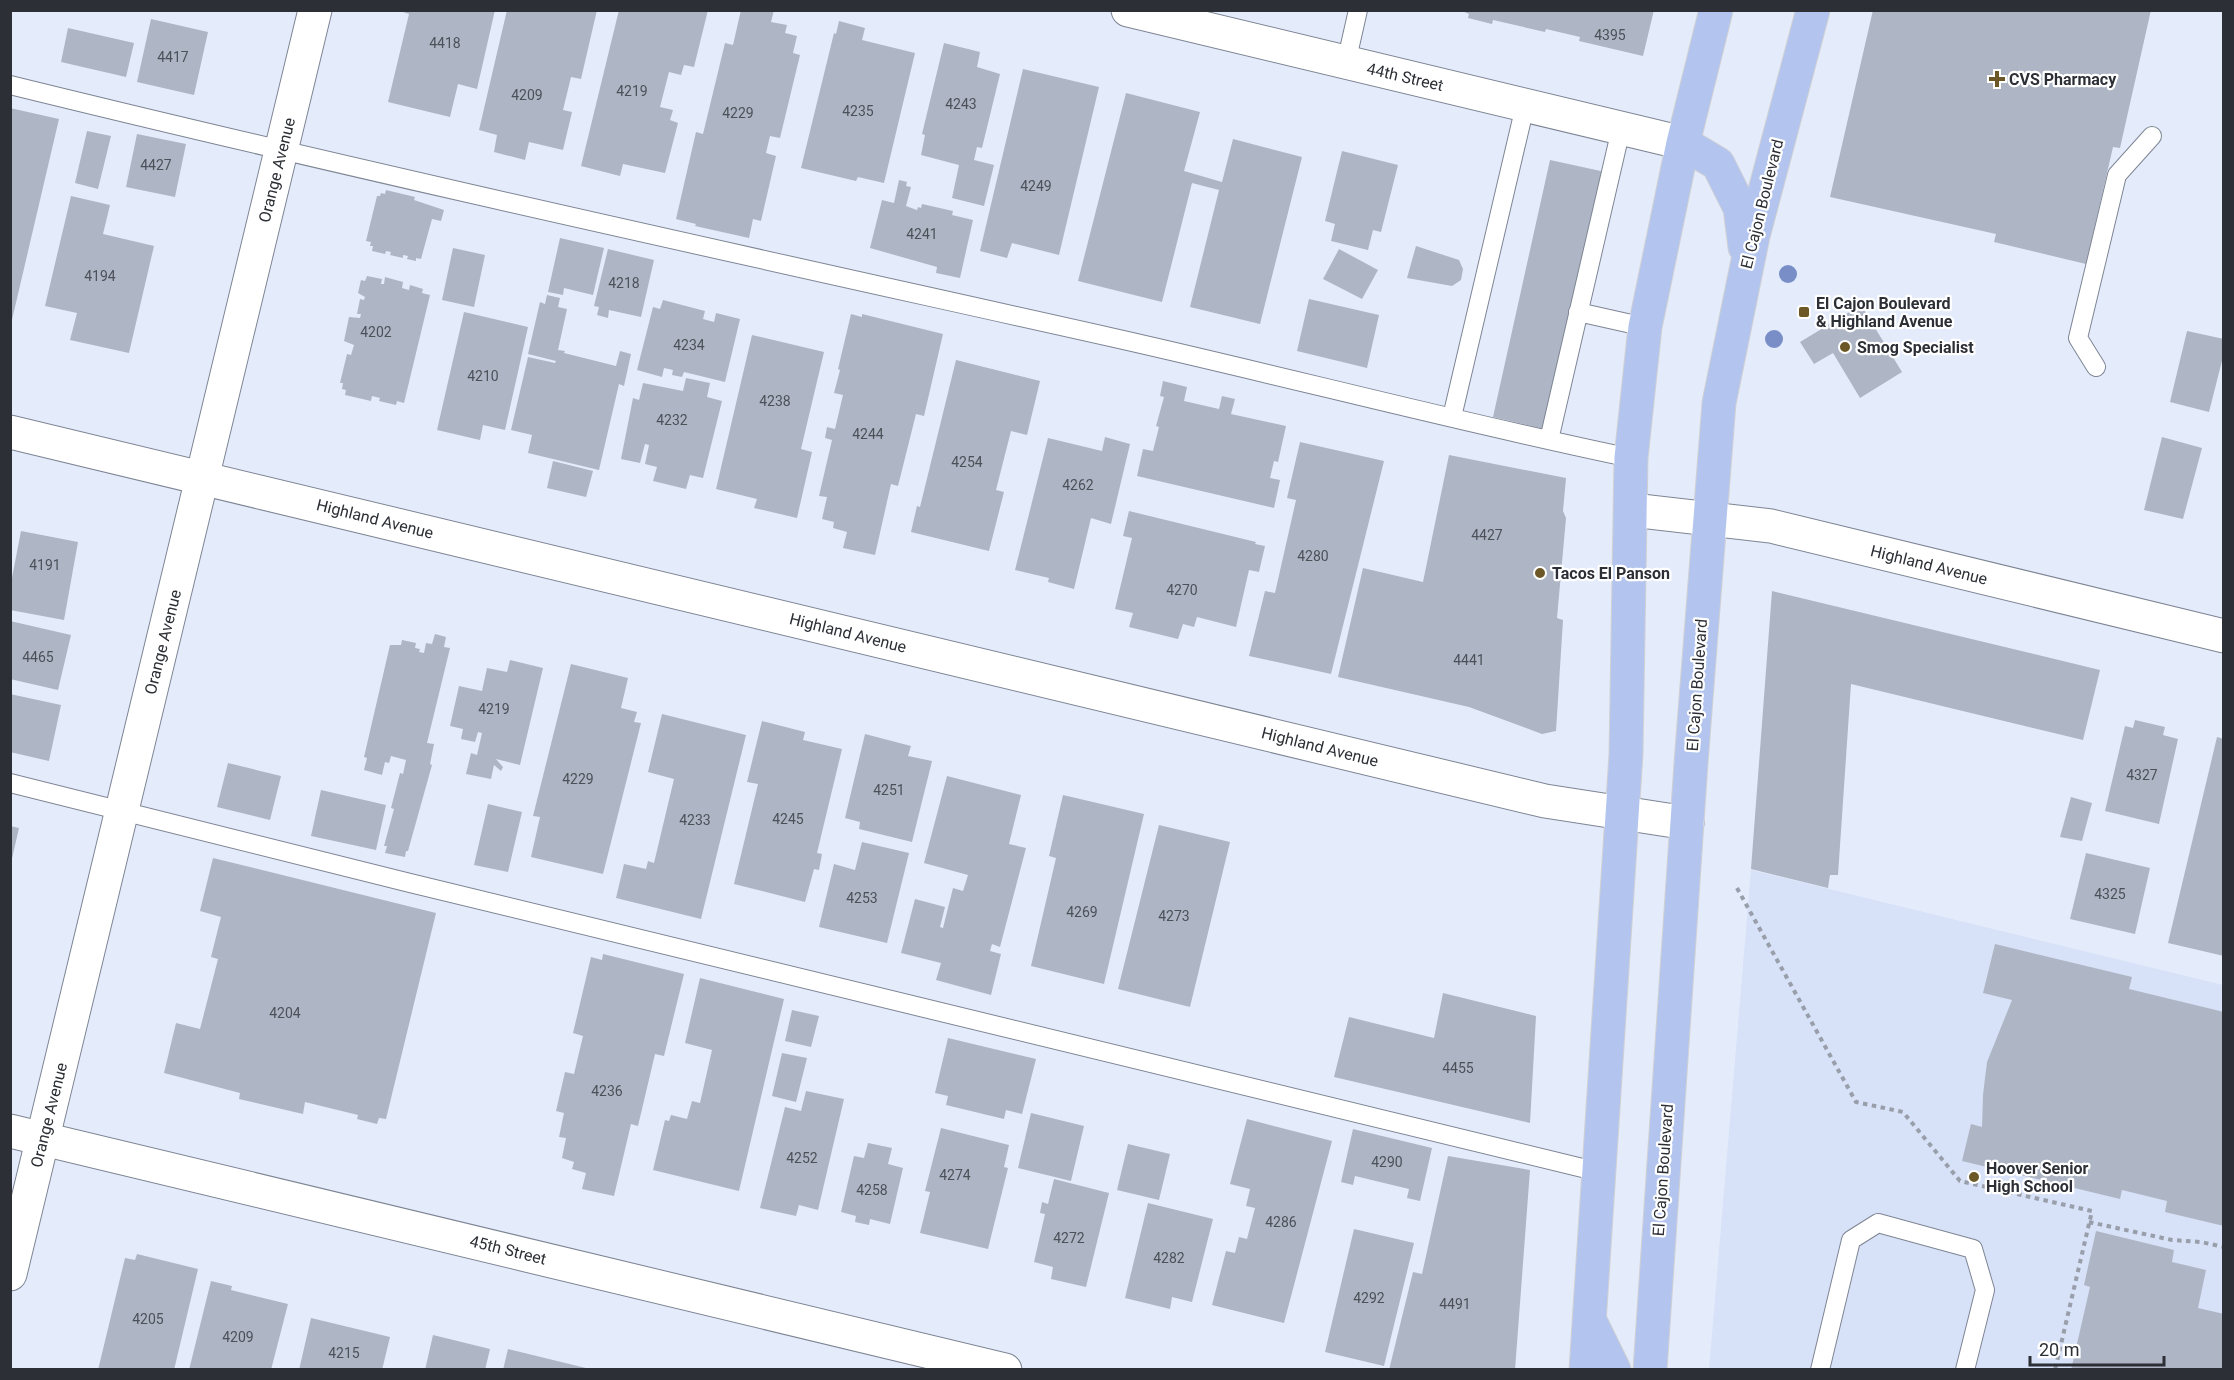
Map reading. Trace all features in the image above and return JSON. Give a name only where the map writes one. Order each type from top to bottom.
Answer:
[{"type":"main road","points":[[1586,1370],[1623,813],[1632,510],[1631,458],[1645,327],[1683,143],[1716,10]]},
{"type":"main road","name":"El Cajon Boulevard","points":[[1650,1370],[1687,823],[1719,403],[1747,263],[1768,175],[1813,10]]},
{"type":"main road","points":[[1683,143],[1718,164],[1740,208],[1747,263]]},
{"type":"main road","points":[[1590,1319],[1614,1370]]},
{"type":"street","name":"Orange Avenue","points":[[10,1274],[315,10]]},
{"type":"street","name":"44th Street","points":[[1128,10],[1683,143]]},
{"type":"street","name":"Highland Avenue","points":[[10,432],[1545,801],[1687,823]]},
{"type":"street","name":"Highland Avenue","points":[[1632,510],[1770,526],[2223,636]]},
{"type":"street","name":"45th Street","points":[[10,1131],[1005,1370]]},
{"type":"lane","points":[[1346,63],[1358,10]]},
{"type":"lane","points":[[10,85],[282,151],[1215,360],[1631,458]]},
{"type":"lane","points":[[1452,417],[1525,106]]},
{"type":"lane","points":[[1548,440],[1621,129]]},
{"type":"lane","points":[[2096,367],[2079,338],[2117,175],[2152,136]]},
{"type":"lane","points":[[1578,312],[1645,327]]},
{"type":"lane","points":[[10,783],[410,883],[1599,1172]]},
{"type":"lane","points":[[1820,1370],[1851,1240],[1878,1223],[1973,1249],[1985,1290],[1965,1370]]},
{"type":"path","points":[[1737,888],[1856,1102],[1903,1112],[1960,1181],[2092,1212],[2055,1370]]},
{"type":"path","points":[[2090,1222],[2172,1240],[2201,1242],[2223,1247]]},
{"type":"shaded area","name":"Hoover Senior High School","points":[[1751,870],[2223,985],[2223,1369],[1709,1370]]},
{"type":"building","points":[[403,10],[495,10],[477,89],[458,84],[450,117],[388,102],[409,14]]},
{"type":"building","points":[[507,10],[597,10],[581,79],[571,77],[563,110],[572,112],[563,150],[529,142],[525,160],[494,152],[497,135],[479,130]]},
{"type":"building","points":[[619,10],[708,10],[694,67],[684,65],[681,75],[669,72],[660,107],[673,110],[670,120],[678,123],[665,173],[623,164],[620,176],[581,166]]},
{"type":"building","points":[[741,10],[774,10],[771,22],[787,25],[785,33],[797,36],[793,53],[800,55],[780,138],[770,136],[766,153],[776,156],[761,221],[753,219],[749,238],[695,226],[696,224],[676,219],[696,132],[703,134],[725,43],[733,45]]},
{"type":"building","points":[[1460,10],[1654,10],[1643,56],[1579,41],[1580,37],[1546,29],[1545,32],[1493,20],[1492,24],[1468,18],[1469,14]]},
{"type":"building","name":"CVS Pharmacy","points":[[1873,10],[2151,10],[2120,148],[2113,147],[2086,264],[1994,242],[1996,234],[1830,197]]},
{"type":"building","points":[[151,19],[208,32],[194,95],[137,82]]},
{"type":"building","points":[[839,21],[865,28],[862,40],[915,53],[884,183],[858,177],[856,181],[801,168],[834,33],[836,34]]},
{"type":"building","points":[[68,28],[134,43],[126,77],[61,62]]},
{"type":"building","points":[[944,43],[980,52],[977,67],[1000,74],[982,148],[977,147],[974,160],[994,165],[984,206],[952,198],[959,165],[921,155],[925,135],[922,134]]},
{"type":"building","points":[[1023,69],[1099,87],[1059,255],[1012,243],[1007,258],[980,251]]},
{"type":"building","points":[[1126,93],[1200,112],[1184,171],[1222,182],[1233,139],[1302,157],[1260,324],[1190,307],[1219,190],[1192,183],[1162,302],[1078,281]]},
{"type":"building","points":[[10,108],[59,119],[11,324],[10,324]]},
{"type":"building","points":[[87,131],[111,136],[98,189],[75,183]]},
{"type":"building","points":[[137,134],[186,144],[175,197],[126,187]]},
{"type":"building","points":[[1342,151],[1398,165],[1381,232],[1373,230],[1368,250],[1331,241],[1335,224],[1325,221]]},
{"type":"building","points":[[1550,160],[1610,173],[1553,431],[1493,417]]},
{"type":"building","points":[[899,180],[907,182],[906,186],[911,187],[906,206],[917,210],[922,204],[953,211],[952,215],[973,220],[960,278],[936,273],[937,267],[870,248],[882,200],[894,203]]},
{"type":"building","points":[[386,190],[415,197],[414,200],[444,210],[441,221],[432,219],[421,259],[416,258],[416,261],[407,259],[408,256],[403,255],[403,258],[390,255],[391,252],[386,251],[385,254],[372,251],[371,242],[366,241],[377,196],[381,193],[385,194]]},
{"type":"building","points":[[71,196],[110,205],[103,234],[154,246],[129,353],[70,340],[77,313],[45,306]]},
{"type":"building","points":[[560,238],[604,248],[593,295],[564,288],[563,295],[548,292]]},
{"type":"building","points":[[1416,246],[1459,260],[1463,269],[1461,280],[1452,286],[1407,278]]},
{"type":"building","points":[[453,248],[485,255],[474,307],[442,300]]},
{"type":"building","points":[[608,249],[654,260],[641,317],[609,310],[608,318],[597,315],[599,307],[594,306]]},
{"type":"building","points":[[1339,249],[1378,270],[1362,299],[1323,279]]},
{"type":"building","points":[[367,276],[382,279],[381,284],[384,284],[385,277],[403,282],[402,288],[409,290],[410,285],[423,289],[422,293],[430,295],[404,403],[397,401],[396,405],[379,401],[380,398],[372,396],[371,401],[345,395],[346,390],[342,389],[343,383],[340,383],[347,354],[351,355],[354,345],[344,341],[349,317],[360,318],[361,314],[357,314],[360,299],[364,300],[365,297],[358,293],[361,280],[365,281]]},
{"type":"building","points":[[547,295],[560,298],[558,307],[567,309],[558,350],[616,366],[620,351],[631,354],[624,386],[619,384],[599,470],[528,453],[532,435],[511,430],[528,357],[555,363],[556,361],[528,354],[540,302],[545,304]]},
{"type":"building","points":[[1309,299],[1379,315],[1367,368],[1297,351]]},
{"type":"building","points":[[663,300],[705,311],[703,319],[714,322],[716,313],[740,319],[725,382],[684,372],[682,377],[672,375],[673,370],[664,368],[662,377],[637,370],[653,307],[660,309]]},
{"type":"building","name":"Smog Specialist","points":[[1861,305],[1902,372],[1860,398],[1833,353],[1814,364],[1800,342]]},
{"type":"building","points":[[464,312],[528,327],[505,430],[483,425],[480,440],[437,430]]},
{"type":"building","points":[[851,314],[862,317],[862,314],[943,334],[924,416],[916,414],[898,486],[891,484],[875,555],[843,548],[847,532],[833,528],[834,522],[822,519],[827,497],[819,496],[832,440],[825,438],[827,427],[835,429],[843,395],[834,393]]},
{"type":"building","points":[[2187,331],[2224,339],[2224,353],[2209,412],[2170,402]]},
{"type":"building","points":[[752,335],[824,352],[801,449],[812,452],[797,518],[754,508],[757,499],[716,489]]},
{"type":"building","points":[[956,360],[1040,381],[1027,435],[1011,431],[996,490],[1004,492],[989,551],[911,532],[917,506],[920,507]]},
{"type":"building","points":[[686,378],[710,383],[707,397],[722,401],[703,478],[690,475],[686,489],[653,481],[657,467],[645,464],[649,445],[645,444],[640,463],[621,459],[633,398],[639,400],[643,383],[683,391]]},
{"type":"building","points":[[1163,381],[1187,387],[1184,401],[1219,409],[1222,396],[1235,399],[1231,414],[1286,426],[1278,462],[1274,461],[1270,478],[1280,480],[1274,508],[1137,476],[1143,449],[1153,451],[1159,427],[1156,426],[1164,397],[1160,396]]},
{"type":"building","points":[[1105,437],[1130,444],[1111,524],[1091,518],[1074,589],[1048,582],[1049,578],[1015,570],[1048,438],[1102,451]]},
{"type":"building","points":[[2162,437],[2202,448],[2183,519],[2144,510]]},
{"type":"building","points":[[1300,442],[1384,461],[1331,674],[1249,656],[1265,591],[1275,593],[1296,500],[1287,498]]},
{"type":"building","points":[[1449,455],[1566,478],[1563,511],[1566,518],[1557,618],[1563,620],[1556,731],[1542,734],[1469,707],[1338,677],[1363,568],[1423,582]]},
{"type":"building","points":[[553,461],[593,471],[586,497],[547,488]]},
{"type":"building","points":[[1129,511],[1265,546],[1259,572],[1249,570],[1236,627],[1197,617],[1194,627],[1183,624],[1178,639],[1129,627],[1133,613],[1115,609],[1132,538],[1123,536]]},
{"type":"building","points":[[21,531],[78,542],[64,620],[10,610],[10,588]]},
{"type":"building","points":[[1772,591],[2100,670],[2083,740],[1851,684],[1838,875],[1830,875],[1828,888],[1751,869]]},
{"type":"building","points":[[10,621],[71,635],[58,690],[10,679]]},
{"type":"building","points":[[435,634],[446,637],[444,647],[450,648],[427,743],[434,744],[430,764],[432,765],[405,857],[385,853],[387,846],[384,846],[394,809],[391,808],[400,773],[403,774],[406,760],[391,756],[389,763],[385,762],[382,775],[364,770],[367,758],[364,757],[390,645],[401,645],[402,640],[416,643],[415,648],[424,653],[426,643],[432,644]]},
{"type":"building","points":[[510,660],[543,668],[520,765],[496,759],[503,767],[501,771],[494,765],[491,779],[466,774],[471,753],[477,755],[482,733],[478,732],[475,742],[461,739],[463,729],[450,726],[459,686],[482,691],[487,668],[507,672]]},
{"type":"building","points":[[571,664],[628,678],[621,708],[637,712],[634,722],[641,723],[603,874],[531,857],[540,817],[533,816]]},
{"type":"building","points":[[10,694],[61,705],[49,761],[10,752]]},
{"type":"building","points":[[662,714],[746,735],[701,919],[616,898],[624,864],[646,869],[648,861],[654,863],[674,779],[648,772]]},
{"type":"building","points":[[2135,720],[2165,727],[2163,735],[2178,739],[2159,824],[2105,811],[2125,726],[2133,728]]},
{"type":"building","points":[[762,721],[805,732],[803,740],[842,749],[817,853],[822,854],[819,870],[814,869],[805,902],[734,884],[758,784],[747,782]]},
{"type":"building","points":[[865,734],[911,746],[908,756],[932,761],[912,842],[859,829],[860,822],[845,818]]},
{"type":"building","points":[[2217,737],[2224,739],[2224,956],[2168,943]]},
{"type":"building","points":[[228,763],[281,776],[270,820],[217,807]]},
{"type":"building","points":[[947,776],[1021,795],[1009,844],[1026,848],[1000,947],[992,944],[990,951],[1001,954],[991,995],[936,980],[941,963],[901,953],[915,899],[945,907],[940,927],[943,928],[953,888],[963,891],[968,875],[924,863]]},
{"type":"building","points":[[321,790],[386,805],[376,850],[311,836]]},
{"type":"building","points":[[1063,795],[1144,814],[1104,984],[1031,966],[1056,858],[1049,856]]},
{"type":"building","points":[[2071,797],[2092,803],[2082,841],[2060,837]]},
{"type":"building","points":[[488,804],[522,812],[508,872],[474,865]]},
{"type":"building","points":[[1159,825],[1230,842],[1190,1007],[1118,989]]},
{"type":"building","points":[[10,826],[19,828],[11,863],[10,863]]},
{"type":"building","points":[[862,842],[909,853],[887,943],[819,927],[834,864],[855,870]]},
{"type":"building","points":[[2086,853],[2150,868],[2135,934],[2070,919]]},
{"type":"building","points":[[213,858],[436,913],[386,1119],[379,1118],[377,1124],[357,1119],[358,1115],[305,1102],[303,1114],[239,1099],[240,1093],[164,1073],[176,1023],[200,1029],[218,959],[211,957],[221,917],[200,911]]},
{"type":"building","points":[[1995,944],[2132,977],[2129,989],[2224,1012],[2224,1226],[2165,1212],[2167,1201],[2122,1190],[2120,1199],[1962,1161],[1971,1124],[1982,1127],[1987,1062],[2012,1000],[1983,993]]},
{"type":"building","points":[[603,954],[684,974],[664,1056],[655,1054],[638,1126],[631,1124],[614,1196],[582,1189],[586,1173],[572,1169],[574,1162],[562,1158],[566,1138],[559,1137],[564,1113],[556,1111],[565,1072],[574,1074],[583,1036],[573,1033],[591,957],[602,960]]},
{"type":"building","points":[[700,978],[784,999],[739,1191],[653,1170],[665,1120],[669,1121],[671,1115],[687,1119],[692,1101],[700,1103],[712,1050],[685,1043]]},
{"type":"building","points":[[1443,993],[1536,1016],[1530,1123],[1334,1077],[1349,1017],[1434,1038]]},
{"type":"building","points":[[792,1010],[819,1016],[811,1047],[785,1041]]},
{"type":"building","points":[[948,1038],[1036,1059],[1022,1114],[1006,1110],[1004,1119],[946,1105],[948,1096],[935,1093]]},
{"type":"building","points":[[782,1053],[807,1058],[796,1102],[772,1096]]},
{"type":"building","points":[[806,1091],[844,1099],[818,1210],[799,1205],[796,1216],[760,1208],[785,1107],[801,1111]]},
{"type":"building","points":[[1031,1113],[1084,1126],[1071,1181],[1018,1168]]},
{"type":"building","points":[[1247,1119],[1332,1141],[1284,1323],[1212,1305],[1226,1251],[1235,1253],[1239,1237],[1247,1239],[1255,1208],[1246,1206],[1250,1189],[1230,1184]]},
{"type":"building","points":[[941,1128],[1009,1145],[1004,1167],[1008,1168],[988,1249],[920,1233],[930,1192],[925,1191]]},
{"type":"building","points":[[1353,1129],[1432,1148],[1420,1201],[1407,1198],[1409,1189],[1355,1176],[1353,1185],[1341,1182]]},
{"type":"building","points":[[868,1143],[892,1148],[888,1164],[903,1168],[890,1224],[870,1219],[869,1225],[855,1222],[856,1216],[841,1212],[854,1156],[864,1158]]},
{"type":"building","points":[[1128,1144],[1170,1154],[1159,1200],[1117,1190]]},
{"type":"building","points":[[1448,1156],[1530,1170],[1515,1370],[1389,1370],[1413,1272],[1422,1274]]},
{"type":"building","points":[[1054,1179],[1109,1193],[1086,1287],[1051,1279],[1053,1267],[1034,1262],[1045,1214],[1040,1213],[1042,1202],[1048,1204]]},
{"type":"building","points":[[1148,1203],[1213,1219],[1192,1302],[1172,1297],[1170,1309],[1125,1298]]},
{"type":"building","points":[[1354,1229],[1414,1243],[1384,1366],[1325,1352]]},
{"type":"building","points":[[2096,1231],[2174,1250],[2172,1262],[2206,1270],[2198,1308],[2224,1314],[2224,1370],[2071,1370],[2090,1287],[2084,1285]]},
{"type":"building","points":[[137,1254],[198,1269],[174,1370],[98,1370],[125,1258],[135,1260]]},
{"type":"building","points":[[211,1281],[232,1286],[231,1290],[288,1304],[271,1370],[189,1370]]},
{"type":"building","points":[[311,1318],[390,1337],[382,1370],[299,1370]]},
{"type":"building","points":[[433,1335],[490,1349],[485,1370],[425,1370]]},
{"type":"building","points":[[508,1349],[590,1369],[590,1370],[503,1370]]},
{"type":"place","name":"CVS Pharmacy","points":[[1997,79]]},
{"type":"place","name":"El Cajon Boulevard & Highland Avenue","points":[[1804,312]]},
{"type":"place","name":"Smog Specialist","points":[[1845,347]]},
{"type":"place","name":"Tacos El Panson","points":[[1540,573]]},
{"type":"place","name":"Hoover Senior High School","points":[[1974,1177]]}]
